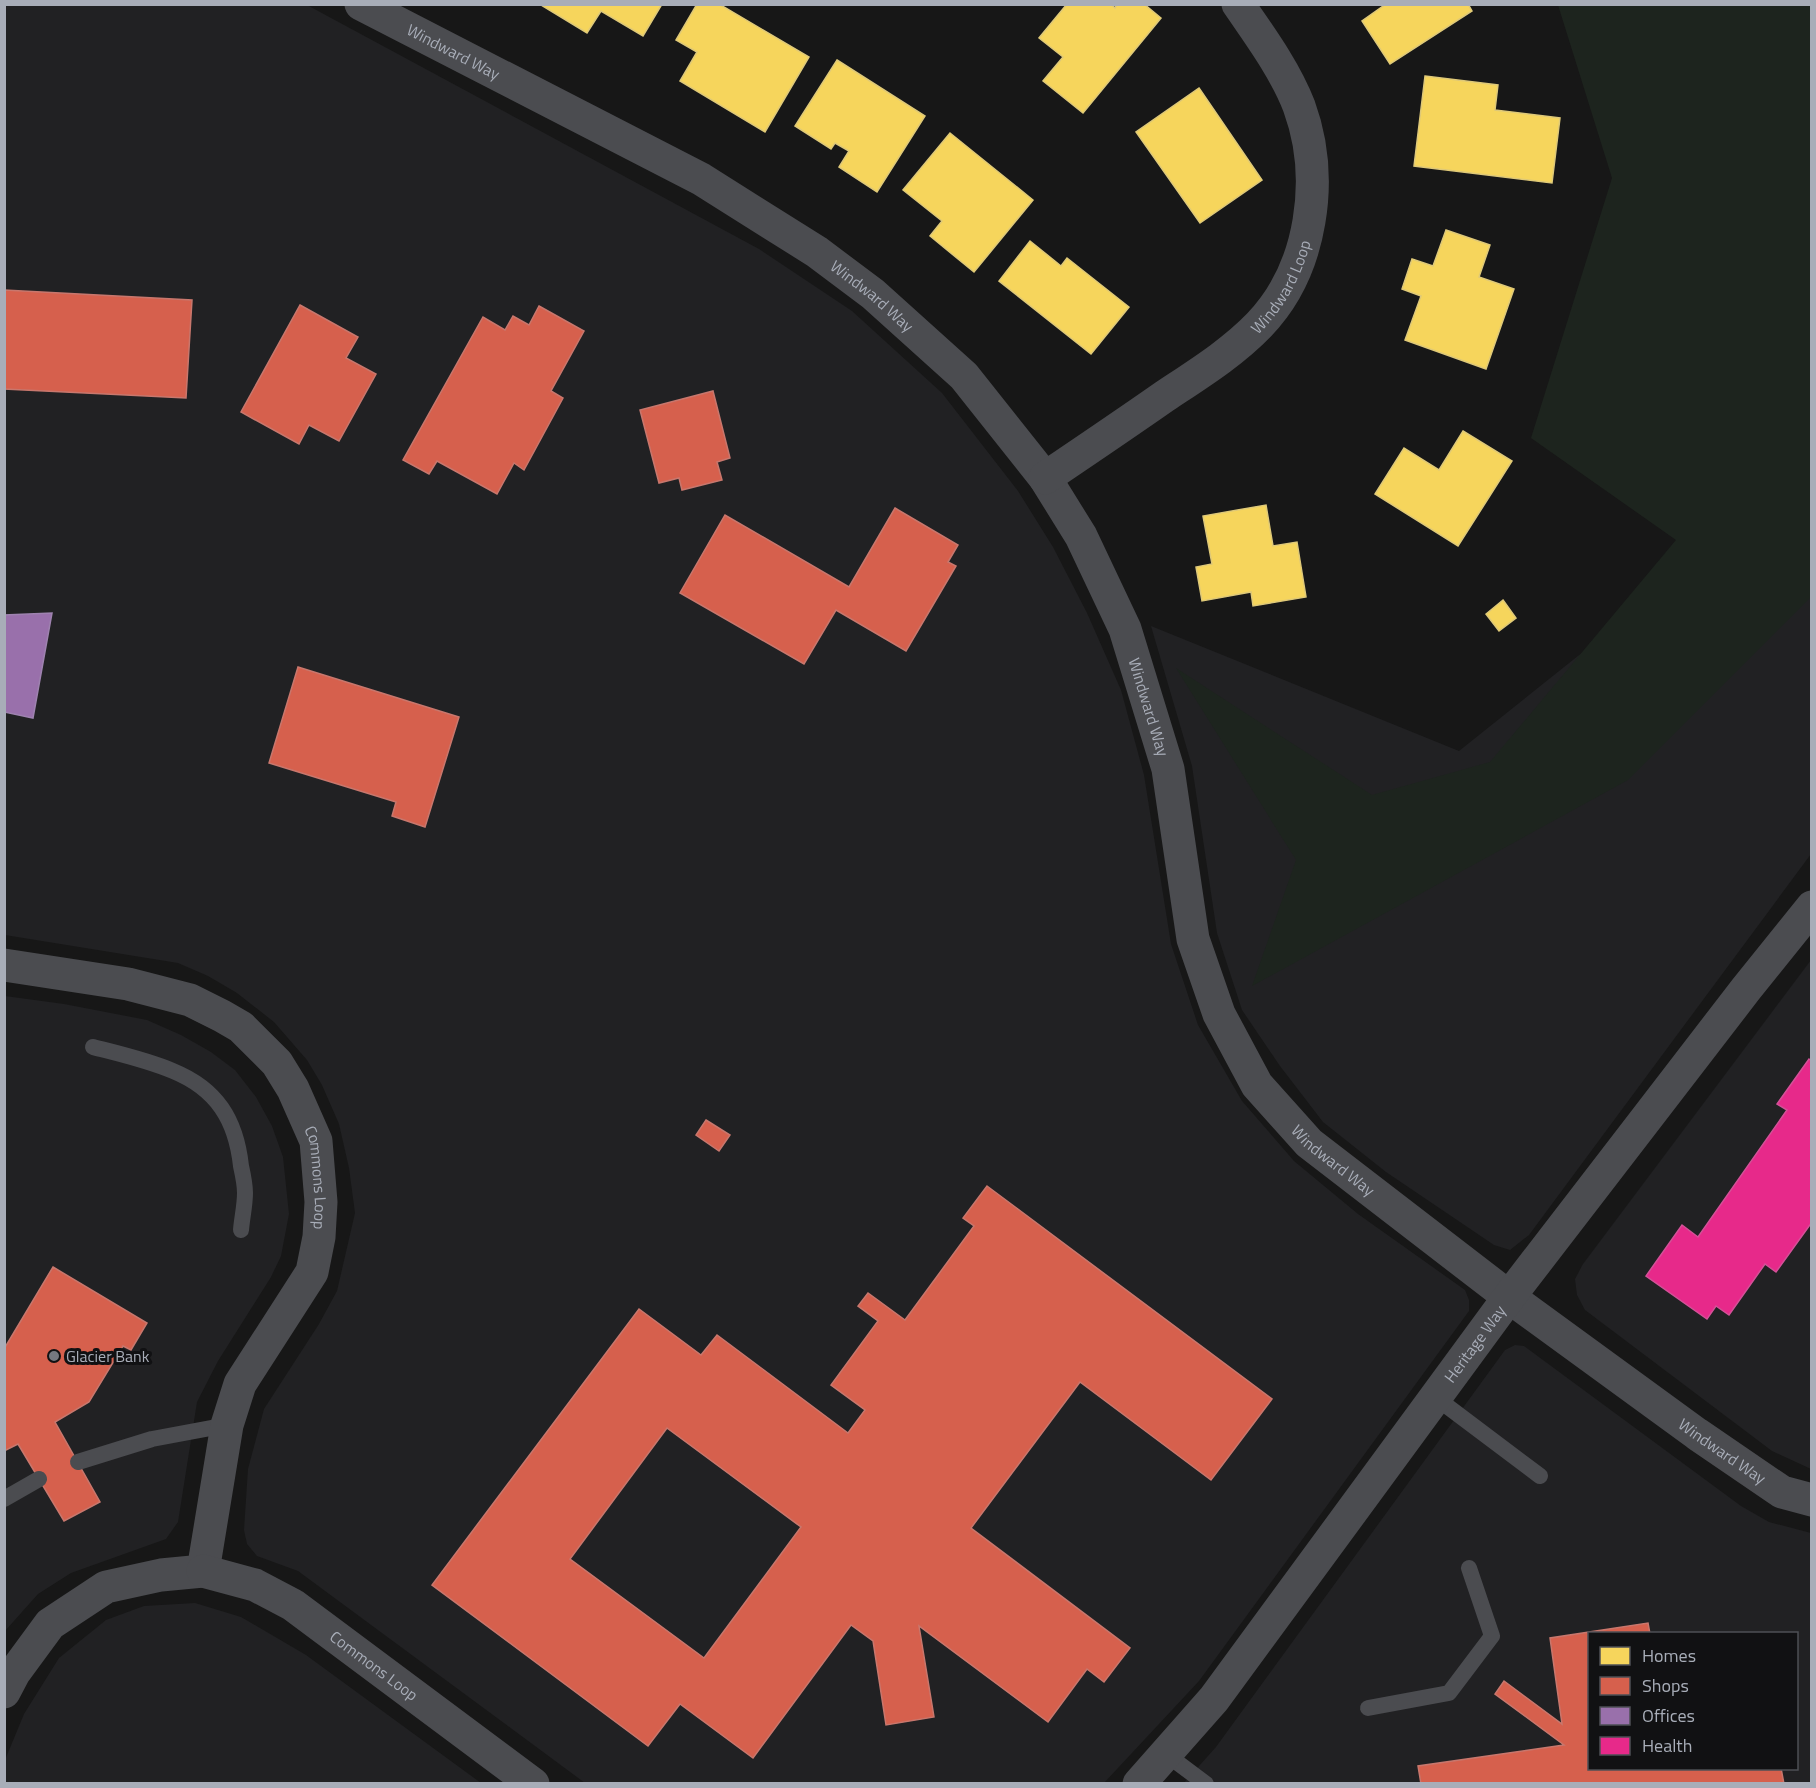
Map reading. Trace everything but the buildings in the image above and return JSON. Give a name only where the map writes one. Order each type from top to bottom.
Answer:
[{"type":"street","name":"Windward Way","points":[[362,4],[701,179],[817,252],[873,294],[964,376],[1045,478],[1081,536],[1125,629],[1168,769],[1194,939],[1219,1014],[1257,1085],[1309,1143],[1509,1297],[1697,1434],[1782,1492],[1812,1500]]},
{"type":"street","name":"Windward Loop","points":[[1045,478],[1230,352],[1261,323],[1286,288],[1304,247],[1312,201],[1311,166],[1299,106],[1276,62],[1238,4]]},
{"type":"street","name":"Heritage Way","points":[[1139,1784],[1214,1699],[1509,1297],[1746,989],[1812,907]]},
{"type":"street","name":"Commons Loop","points":[[4,965],[128,984],[190,1000],[241,1028],[277,1063],[316,1141],[321,1203],[312,1272],[240,1384],[227,1425],[203,1571]]},
{"type":"street","name":"Commons Loop","points":[[4,1692],[14,1673],[50,1624],[106,1587],[161,1575],[203,1571],[255,1586],[293,1605],[533,1784]]},
{"type":"lane","points":[[93,1047],[175,1071],[207,1090],[217,1100],[230,1121],[239,1144],[245,1193],[241,1230]]},
{"type":"lane","points":[[1435,1397],[1540,1476]]},
{"type":"lane","points":[[78,1462],[152,1439],[227,1425]]},
{"type":"lane","points":[[4,1498],[39,1479]]},
{"type":"lane","points":[[1368,1708],[1449,1693],[1492,1636],[1469,1568]]},
{"type":"lane","points":[[1166,1754],[1206,1784]]},
{"type":"shaded area","points":[[4,5],[307,5],[759,249],[852,311],[942,393],[1018,491],[1053,547],[1087,613],[1121,690],[1144,775],[1171,944],[1198,1025],[1242,1101],[1294,1161],[1358,1214],[1465,1290],[1469,1300],[1469,1311],[1199,1681],[1104,1783],[585,1783],[298,1571],[257,1556],[247,1544],[244,1530],[248,1469],[264,1409],[319,1324],[337,1291],[355,1213],[349,1168],[339,1124],[322,1085],[307,1060],[274,1022],[237,993],[208,976],[178,963],[5,935]]},
{"type":"shaded area","points":[[1558,5],[1811,5],[1811,597],[1628,780],[1252,986],[1296,860],[1176,668],[1372,795],[1490,762],[1676,540],[1531,438],[1612,178]]},
{"type":"shaded area","points":[[1811,470],[1811,854],[1529,1235],[1510,1250],[1494,1245],[1386,1172],[1323,1122],[1280,1066],[1242,1010],[1217,933],[1192,766],[1151,626],[1459,751]]},
{"type":"shaded area","points":[[1811,960],[1811,1469],[1772,1451],[1585,1310],[1577,1295],[1575,1279],[1583,1264]]},
{"type":"shaded area","points":[[5,996],[64,1004],[147,1020],[211,1052],[235,1070],[256,1097],[272,1126],[283,1157],[289,1214],[281,1256],[271,1277],[218,1361],[197,1402],[178,1522],[166,1539],[71,1573],[38,1594],[5,1631]]},
{"type":"shaded area","points":[[1515,1345],[1524,1346],[1741,1506],[1769,1522],[1811,1533],[1811,1783],[1183,1784],[1216,1747],[1505,1350]]},
{"type":"shaded area","points":[[195,1603],[241,1617],[306,1655],[481,1783],[5,1783],[5,1760],[24,1714],[59,1658],[106,1620],[144,1606]]},
{"type":"place","name":"Glacier Bank","points":[[54,1356]]}]
